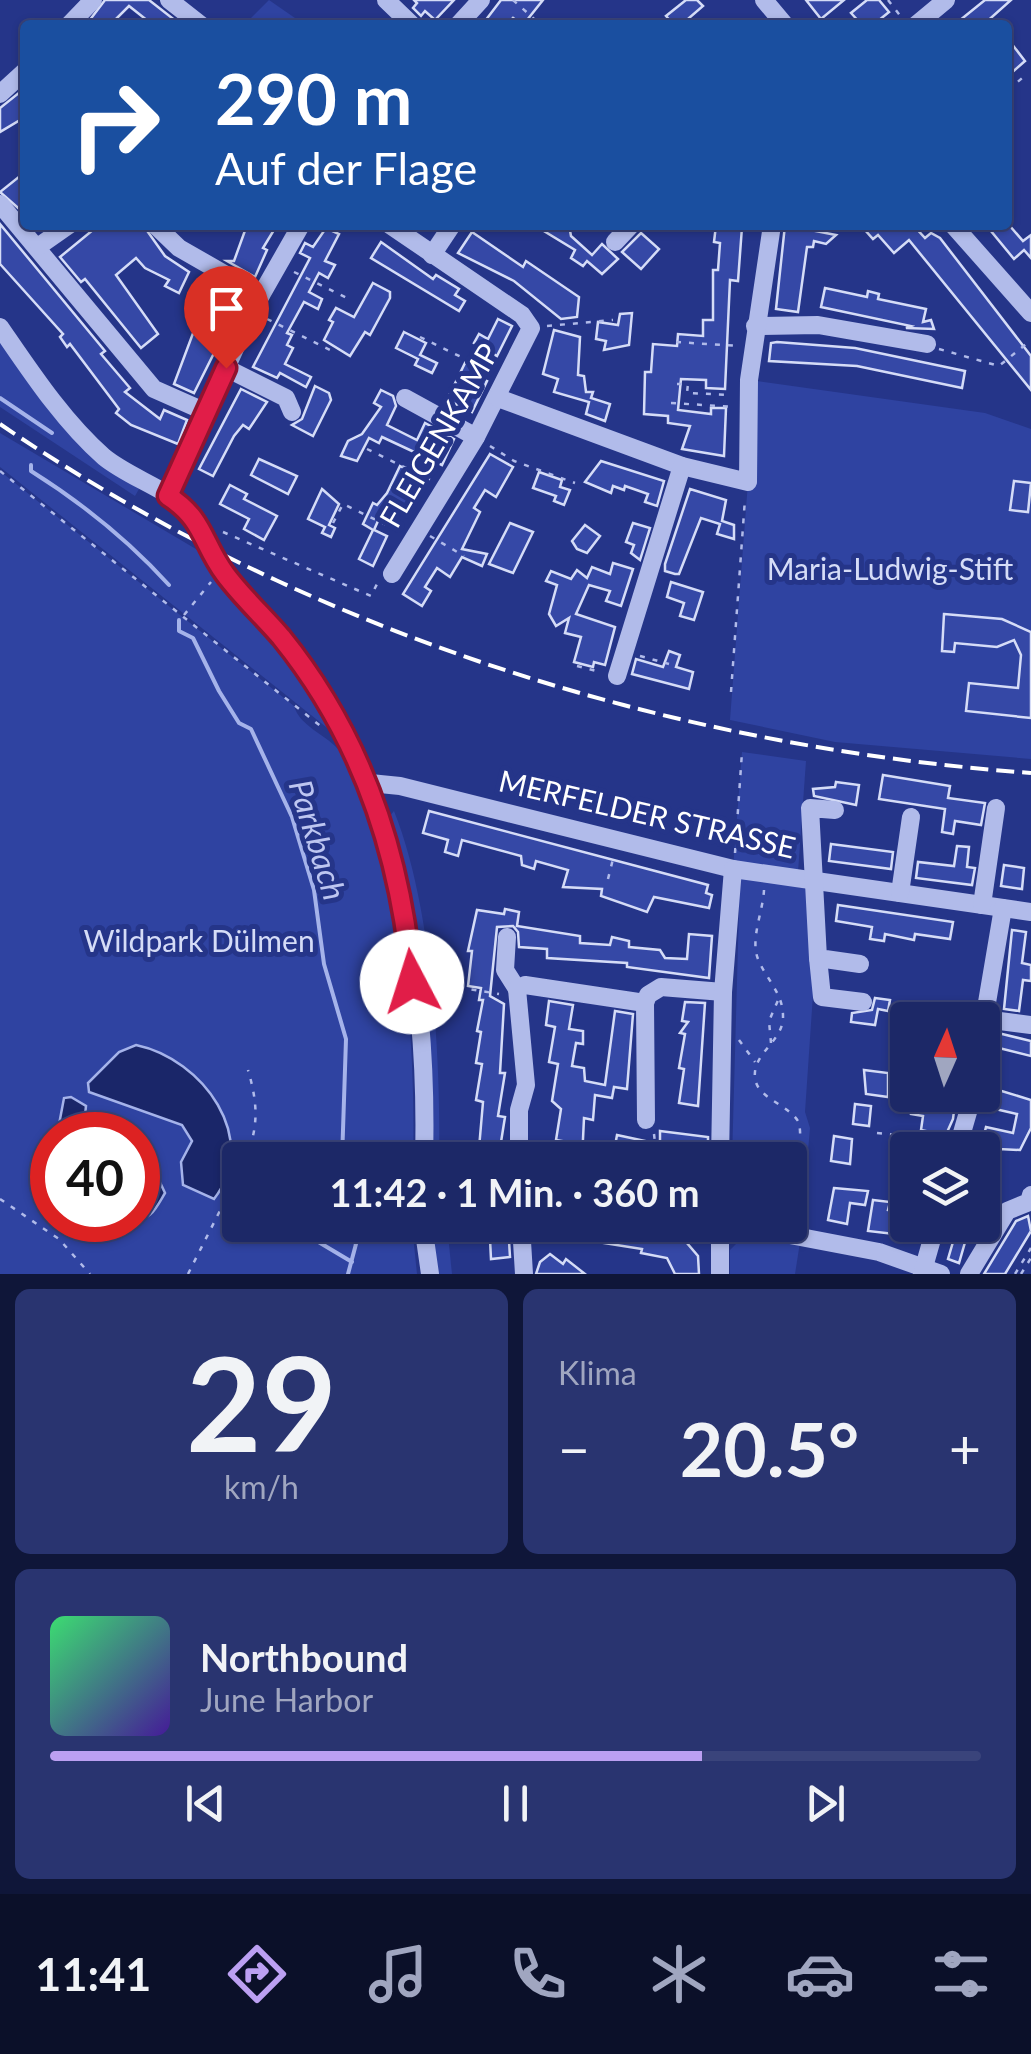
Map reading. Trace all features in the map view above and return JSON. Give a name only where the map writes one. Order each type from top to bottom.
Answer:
[{"type":"street","points":[[74,20],[92,0]]},
{"type":"street","points":[[169,0],[195,20]]},
{"type":"street","points":[[386,0],[407,20]]},
{"type":"street","points":[[462,20],[480,0]]},
{"type":"street","points":[[764,0],[780,20]]},
{"type":"street","points":[[922,20],[946,0]]},
{"type":"street","points":[[0,94],[20,75]]},
{"type":"street","points":[[0,204],[20,222]]},
{"type":"street","points":[[27,230],[154,389],[206,412]]},
{"type":"street","points":[[39,246],[62,230]]},
{"type":"street","points":[[160,230],[178,248],[256,303]]},
{"type":"street","points":[[168,496],[256,303],[298,230]]},
{"type":"street","name":"FLEIGENKAMP","points":[[392,574],[476,437],[531,328],[522,315],[397,230]]},
{"type":"street","points":[[432,255],[449,230]]},
{"type":"street","points":[[615,242],[626,230]]},
{"type":"street","points":[[498,398],[682,466],[748,482],[747,402],[752,347],[771,230]]},
{"type":"street","points":[[958,230],[1024,290],[1031,313]]},
{"type":"street","points":[[755,326],[818,324],[926,344]]},
{"type":"street","points":[[0,327],[66,418],[106,458],[168,496],[200,525],[222,570],[282,638],[346,736],[370,783],[405,903],[422,1072],[424,1142]]},
{"type":"street","points":[[226,368],[286,398],[292,412]]},
{"type":"street","points":[[405,398],[476,437]]},
{"type":"street","points":[[616,676],[682,466]]},
{"type":"street","name":"MERFELDER STRASSE","points":[[370,783],[400,786],[734,869],[1031,912]]},
{"type":"street","points":[[835,810],[810,808],[822,997],[863,1002]]},
{"type":"street","points":[[982,905],[996,808]]},
{"type":"street","points":[[900,893],[911,817]]},
{"type":"street","points":[[720,1142],[723,992],[734,869]]},
{"type":"street","points":[[987,1002],[1003,908]]},
{"type":"street","points":[[507,937],[505,970],[516,992],[526,1085],[519,1110],[519,1142]]},
{"type":"street","points":[[818,958],[860,964]]},
{"type":"street","points":[[516,992],[525,986],[645,1003]]},
{"type":"street","points":[[646,1120],[648,995],[661,988],[723,992]]},
{"type":"street","points":[[1000,1025],[1031,1025]]},
{"type":"street","points":[[969,1274],[1007,1210],[1029,1202],[1031,1195]]},
{"type":"street","points":[[807,1238],[879,1252],[930,1272],[934,1242]]},
{"type":"street","points":[[425,1242],[430,1274]]},
{"type":"street","points":[[522,1242],[524,1274]]},
{"type":"street","points":[[720,1242],[720,1274]]},
{"type":"path","points":[[513,0],[535,20]]},
{"type":"path","points":[[888,0],[904,20]]},
{"type":"path","points":[[1012,87],[1027,74]]},
{"type":"path","points":[[279,264],[352,300]]},
{"type":"path","points":[[256,303],[330,350]]},
{"type":"path","points":[[531,328],[613,320]]},
{"type":"path","points":[[420,337],[507,380]]},
{"type":"path","points":[[926,344],[998,366],[1031,340]]},
{"type":"path","points":[[676,342],[752,347]]},
{"type":"path","points":[[677,384],[688,384],[688,393],[747,402]]},
{"type":"path","points":[[671,404],[747,402]]},
{"type":"path","points":[[476,437],[514,461],[575,482]]},
{"type":"path","points":[[367,449],[445,487]]},
{"type":"path","points":[[0,470],[333,736],[346,736]]},
{"type":"path","points":[[731,692],[748,482]]},
{"type":"path","points":[[333,524],[342,504],[464,556]]},
{"type":"path","points":[[222,542],[216,529],[371,596],[381,578],[392,574]]},
{"type":"path","points":[[183,616],[222,570]]},
{"type":"path","points":[[624,652],[668,664]]},
{"type":"path","points":[[577,666],[616,676]]},
{"type":"path","points":[[734,869],[742,752]]},
{"type":"path","points":[[608,879],[618,839]]},
{"type":"path","points":[[756,1063],[784,1017],[780,996],[758,958],[765,874]]},
{"type":"path","points":[[412,982],[516,992]]},
{"type":"path","points":[[771,1044],[769,1021],[780,996]]},
{"type":"path","points":[[722,1035],[738,1039],[756,1063],[758,1088],[798,1121],[801,1142]]},
{"type":"path","points":[[248,1070],[257,1100],[253,1142]]},
{"type":"path","points":[[646,1120],[657,1142]]},
{"type":"path","points":[[877,1133],[890,1135]]},
{"type":"path","points":[[0,1199],[59,1238],[90,1274]]},
{"type":"path","points":[[188,1274],[222,1206]]},
{"type":"path","points":[[1015,1274],[1031,1248]]},
{"type":"path","points":[[1021,1274],[1031,1258]]},
{"type":"green space","points":[[269,0],[298,20],[249,20]]},
{"type":"green space","points":[[0,341],[78,440],[139,489],[135,496],[0,407]]},
{"type":"green space","name":"Maria-Ludwig-Stift","points":[[749,380],[985,413],[1031,429],[1031,759],[835,742],[730,720],[748,482]]},
{"type":"green space","points":[[0,433],[206,555],[327,713],[331,731],[0,467]]},
{"type":"green space","name":"Wildpark Dülmen","points":[[0,471],[294,706],[307,724],[337,748],[352,770],[378,833],[398,924],[410,1024],[413,1142],[222,1142],[222,1242],[414,1242],[417,1274],[0,1274]]},
{"type":"green space","points":[[742,752],[806,761],[798,872],[733,869]]},
{"type":"green space","points":[[394,811],[407,849],[425,936],[436,1030],[439,1142],[429,1142],[409,895],[389,817]]},
{"type":"green space","points":[[740,874],[811,890],[815,965],[805,1112],[810,1128],[807,1162],[807,1142],[733,1142]]},
{"type":"green space","points":[[432,1242],[449,1242],[452,1274],[436,1274]]},
{"type":"green space","points":[[738,1242],[800,1242],[795,1274],[730,1274],[730,1250]]},
{"type":"shaded area","points":[[136,1045],[161,1053],[203,1084],[218,1105],[230,1142],[222,1142],[222,1185],[214,1199],[183,1185],[181,1162],[192,1141],[182,1125],[160,1117],[160,1112],[145,1112],[89,1092],[88,1083],[119,1052]]},
{"type":"shaded area","points":[[71,1097],[86,1106],[85,1112],[61,1112],[64,1098]]},
{"type":"building","points":[[105,0],[149,0],[175,20],[147,20],[129,6],[115,20],[90,20]]},
{"type":"building","points":[[414,0],[454,0],[435,20],[425,11],[421,16],[413,8],[417,3]]},
{"type":"building","points":[[501,0],[543,0],[527,20],[486,20]]},
{"type":"building","points":[[686,0],[697,0],[703,6],[687,20],[670,20],[666,16]]},
{"type":"building","points":[[806,0],[844,0],[821,19]]},
{"type":"building","points":[[867,0],[879,0],[889,12],[879,20],[857,20],[851,13]]},
{"type":"building","points":[[985,0],[1011,0],[989,20],[960,20]]},
{"type":"building","points":[[1012,44],[1025,61],[1012,72]]},
{"type":"building","points":[[20,92],[20,120],[0,132],[0,108]]},
{"type":"building","points":[[20,176],[20,210],[0,192]]},
{"type":"building","points":[[0,224],[105,351],[101,354],[130,388],[125,392],[160,419],[164,410],[187,420],[178,444],[131,425],[116,413],[119,409],[70,344],[67,347],[60,337],[63,334],[0,264]]},
{"type":"building","points":[[1012,228],[1023,241],[1031,235],[1031,258],[1024,250],[1014,259],[990,230]]},
{"type":"building","points":[[93,230],[147,230],[165,256],[189,272],[179,293],[165,286],[169,280],[145,268],[136,258],[116,275],[158,334],[141,348],[85,279],[81,282],[60,257]]},
{"type":"building","points":[[245,230],[274,230],[263,248],[267,250],[255,277],[227,261],[234,261]]},
{"type":"building","points":[[325,230],[339,234],[325,261],[335,265],[328,278],[319,273],[309,292],[322,299],[318,309],[304,302],[287,333],[292,335],[287,345],[293,348],[285,364],[311,377],[306,387],[280,373],[277,378],[253,367],[310,258],[300,253],[305,243],[313,247]]},
{"type":"building","points":[[542,230],[570,230],[571,236],[592,255],[602,244],[618,259],[602,274],[587,261],[583,266],[571,258],[575,250]]},
{"type":"building","points":[[715,230],[742,230],[738,281],[730,280],[725,389],[706,388],[706,380],[681,379],[678,410],[711,414],[711,408],[726,408],[724,456],[682,449],[690,426],[668,423],[668,416],[644,414],[645,372],[651,372],[653,344],[677,346],[678,334],[703,336],[703,320],[713,320],[713,270],[718,270],[720,243],[714,242]]},
{"type":"building","points":[[784,230],[836,235],[826,244],[814,241],[813,247],[807,247],[798,312],[776,309]]},
{"type":"building","points":[[865,230],[918,230],[925,238],[931,233],[940,238],[1031,356],[1031,390],[909,240],[894,253],[878,235],[873,239]]},
{"type":"building","points":[[472,232],[523,267],[526,261],[579,297],[577,317],[561,319],[514,281],[458,253]]},
{"type":"building","points":[[641,233],[659,249],[641,269],[622,252]]},
{"type":"building","points":[[381,242],[433,279],[436,275],[459,289],[455,295],[465,301],[459,311],[371,258]]},
{"type":"building","points":[[373,283],[390,292],[390,298],[370,335],[365,332],[350,356],[324,340],[333,322],[329,320],[336,308],[354,317]]},
{"type":"building","points":[[223,287],[240,301],[194,393],[174,384],[201,312],[210,316]]},
{"type":"building","points":[[825,288],[867,297],[868,291],[879,294],[878,299],[926,309],[923,322],[931,320],[934,329],[906,328],[911,326],[821,307]]},
{"type":"building","points":[[632,313],[629,345],[604,350],[606,341],[596,339],[598,322],[618,325],[620,314]]},
{"type":"building","points":[[498,319],[512,326],[497,356],[474,343],[479,334],[488,339]]},
{"type":"building","points":[[554,330],[580,337],[578,375],[584,376],[586,392],[593,392],[591,398],[610,404],[605,421],[586,414],[589,402],[554,392],[558,379],[543,374]]},
{"type":"building","points":[[404,332],[426,343],[420,355],[437,363],[432,373],[415,365],[418,359],[396,348]]},
{"type":"building","points":[[771,343],[855,348],[965,371],[962,388],[857,366],[769,361]]},
{"type":"building","points":[[465,363],[481,371],[478,377],[487,381],[472,412],[447,400]]},
{"type":"building","points":[[315,386],[329,393],[331,400],[313,436],[292,425],[302,419]]},
{"type":"building","points":[[241,389],[267,402],[249,429],[243,425],[234,436],[213,476],[199,469]]},
{"type":"building","points":[[381,390],[393,396],[396,406],[387,425],[417,440],[425,423],[454,439],[442,465],[382,437],[379,443],[369,438],[357,461],[341,456],[348,441],[362,434],[381,407],[374,403]]},
{"type":"building","points":[[490,454],[513,467],[496,497],[485,490],[474,508],[480,512],[462,549],[487,554],[482,566],[462,557],[450,577],[437,568],[425,587],[431,591],[422,606],[403,594]]},
{"type":"building","points":[[259,459],[297,476],[288,494],[251,475]]},
{"type":"building","points":[[601,461],[664,481],[657,506],[645,502],[648,494],[625,486],[624,490],[613,486],[611,493],[585,482]]},
{"type":"building","points":[[400,466],[410,471],[407,478],[420,484],[405,515],[392,509],[389,515],[382,512],[374,530],[387,536],[373,566],[359,559],[373,530],[363,524],[373,503],[377,505],[387,493]]},
{"type":"building","points":[[539,472],[562,480],[560,487],[570,490],[564,505],[554,501],[556,496],[533,488]]},
{"type":"building","points":[[1014,481],[1031,483],[1028,512],[1010,510]]},
{"type":"building","points":[[230,485],[247,494],[244,499],[277,516],[264,540],[244,529],[249,519],[220,504]]},
{"type":"building","points":[[322,489],[339,504],[329,525],[335,528],[331,537],[322,533],[325,527],[308,519]]},
{"type":"building","points":[[690,489],[726,500],[722,521],[734,525],[734,539],[717,534],[720,524],[701,518],[679,574],[675,574],[665,571],[665,564]]},
{"type":"building","points":[[510,523],[533,532],[513,573],[489,564]]},
{"type":"building","points":[[633,523],[650,528],[640,560],[631,553],[634,545],[626,542]]},
{"type":"building","points":[[585,525],[600,536],[587,553],[577,549],[572,541]]},
{"type":"building","points":[[613,563],[633,569],[621,606],[606,601],[610,591],[589,585],[576,614],[615,627],[605,665],[594,662],[593,667],[574,662],[581,637],[565,633],[569,618],[556,626],[549,614],[557,585],[546,581],[551,571],[571,579],[577,570],[587,578],[592,567],[610,574]]},
{"type":"building","points":[[671,582],[703,592],[694,620],[680,616],[684,603],[667,597]]},
{"type":"building","points":[[944,614],[1002,619],[1031,632],[1031,718],[966,711],[969,683],[1018,688],[1021,655],[1014,640],[997,647],[955,643],[954,652],[942,651]]},
{"type":"building","points":[[669,651],[680,655],[676,667],[693,672],[689,689],[632,674],[636,659],[663,667]]},
{"type":"building","points":[[883,775],[950,786],[948,798],[985,803],[981,825],[955,821],[953,834],[942,832],[945,809],[879,799]]},
{"type":"building","points":[[836,782],[859,785],[856,805],[814,796],[813,789],[835,787]]},
{"type":"building","points":[[429,811],[708,885],[706,893],[712,895],[709,908],[654,897],[647,912],[601,896],[602,889],[563,887],[568,870],[536,861],[534,869],[522,865],[521,856],[462,840],[458,856],[445,852],[448,840],[423,833]]},
{"type":"building","points":[[831,844],[893,852],[891,869],[829,861]]},
{"type":"building","points":[[957,846],[969,847],[967,867],[975,868],[972,885],[916,878],[918,862],[954,866]]},
{"type":"building","points":[[1004,865],[1024,868],[1022,889],[1001,886]]},
{"type":"building","points":[[838,905],[953,922],[950,939],[915,934],[914,940],[885,934],[884,941],[870,939],[872,927],[836,921]]},
{"type":"building","points":[[505,909],[519,912],[517,926],[580,936],[580,943],[610,945],[612,937],[629,941],[629,947],[660,950],[665,958],[687,959],[689,934],[712,936],[709,978],[627,967],[627,963],[547,958],[547,949],[519,947],[518,932],[513,926],[497,927],[490,996],[504,1004],[500,1073],[505,1073],[498,1116],[505,1117],[501,1142],[480,1142],[483,1102],[476,1100],[482,1064],[476,1063],[483,1000],[479,1000],[481,988],[468,986],[472,951],[468,951],[477,910],[504,914]]},
{"type":"building","points":[[1012,930],[1026,932],[1022,963],[1031,965],[1031,981],[1023,980],[1019,1011],[1004,1009]]},
{"type":"building","points":[[875,998],[890,1000],[888,1011],[878,1009],[875,1025],[851,1022],[852,1013],[872,1010]]},
{"type":"building","points":[[549,1001],[573,1005],[569,1029],[583,1031],[583,1044],[576,1043],[572,1066],[584,1068],[585,1081],[605,1085],[615,1011],[633,1014],[627,1089],[614,1087],[612,1098],[595,1095],[593,1120],[584,1118],[583,1142],[556,1140],[561,1109],[552,1101],[558,1064],[549,1062],[555,1027],[546,1025]]},
{"type":"building","points":[[685,1002],[705,1003],[698,1106],[679,1103],[684,1069],[679,1068],[685,1034],[680,1033],[688,1022],[682,1021]]},
{"type":"building","points":[[1000,1033],[1031,1041],[1031,1056],[1000,1048]]},
{"type":"building","points":[[864,1070],[888,1073],[888,1097],[866,1094]]},
{"type":"building","points":[[1000,1091],[1031,1100],[1031,1128],[1020,1150],[1000,1149],[1000,1132],[985,1132],[986,1127],[1013,1133],[1017,1114],[1000,1110]]},
{"type":"building","points":[[855,1104],[871,1106],[869,1126],[853,1124]]},
{"type":"building","points":[[954,1112],[947,1132],[921,1130],[923,1116],[911,1114]]},
{"type":"building","points":[[660,1131],[708,1137],[708,1142],[660,1142]]},
{"type":"building","points":[[617,1135],[645,1141],[645,1142],[616,1142]]},
{"type":"building","points":[[834,1136],[852,1139],[850,1164],[831,1161]]},
{"type":"building","points":[[834,1188],[868,1191],[865,1205],[850,1203],[847,1224],[828,1220]]},
{"type":"building","points":[[873,1200],[890,1202],[890,1234],[868,1231]]},
{"type":"building","points":[[1028,1216],[1031,1231],[1005,1274],[984,1274],[1016,1221]]},
{"type":"building","points":[[490,1242],[509,1242],[510,1257],[491,1259]]},
{"type":"building","points":[[598,1242],[686,1242],[698,1256],[699,1274],[675,1274],[667,1258],[641,1253],[642,1249]]},
{"type":"building","points":[[953,1242],[965,1242],[959,1263],[948,1259]]},
{"type":"building","points":[[550,1254],[563,1264],[566,1259],[585,1274],[536,1274],[540,1262]]},
{"type":"waterway","name":"Parkbach","points":[[0,398],[52,433]]},
{"type":"waterway","points":[[31,465],[31,471],[104,524],[169,585]]},
{"type":"waterway","name":"Parkbach","points":[[179,620],[179,631],[193,638],[239,723],[251,729],[292,817],[314,890],[324,964],[346,1039],[343,1142]]},
{"type":"waterway","points":[[318,1242],[352,1262]]},
{"type":"waterway","name":"Parkbach","points":[[348,1274],[355,1242]]},
{"type":"railway","points":[[0,424],[117,497],[238,562],[364,618],[493,666],[625,705],[759,736],[894,759],[1031,773]]},
{"type":"route","points":[[226,368],[168,496],[194,516],[222,570],[282,638],[324,698],[370,783],[405,903],[412,982]]}]
